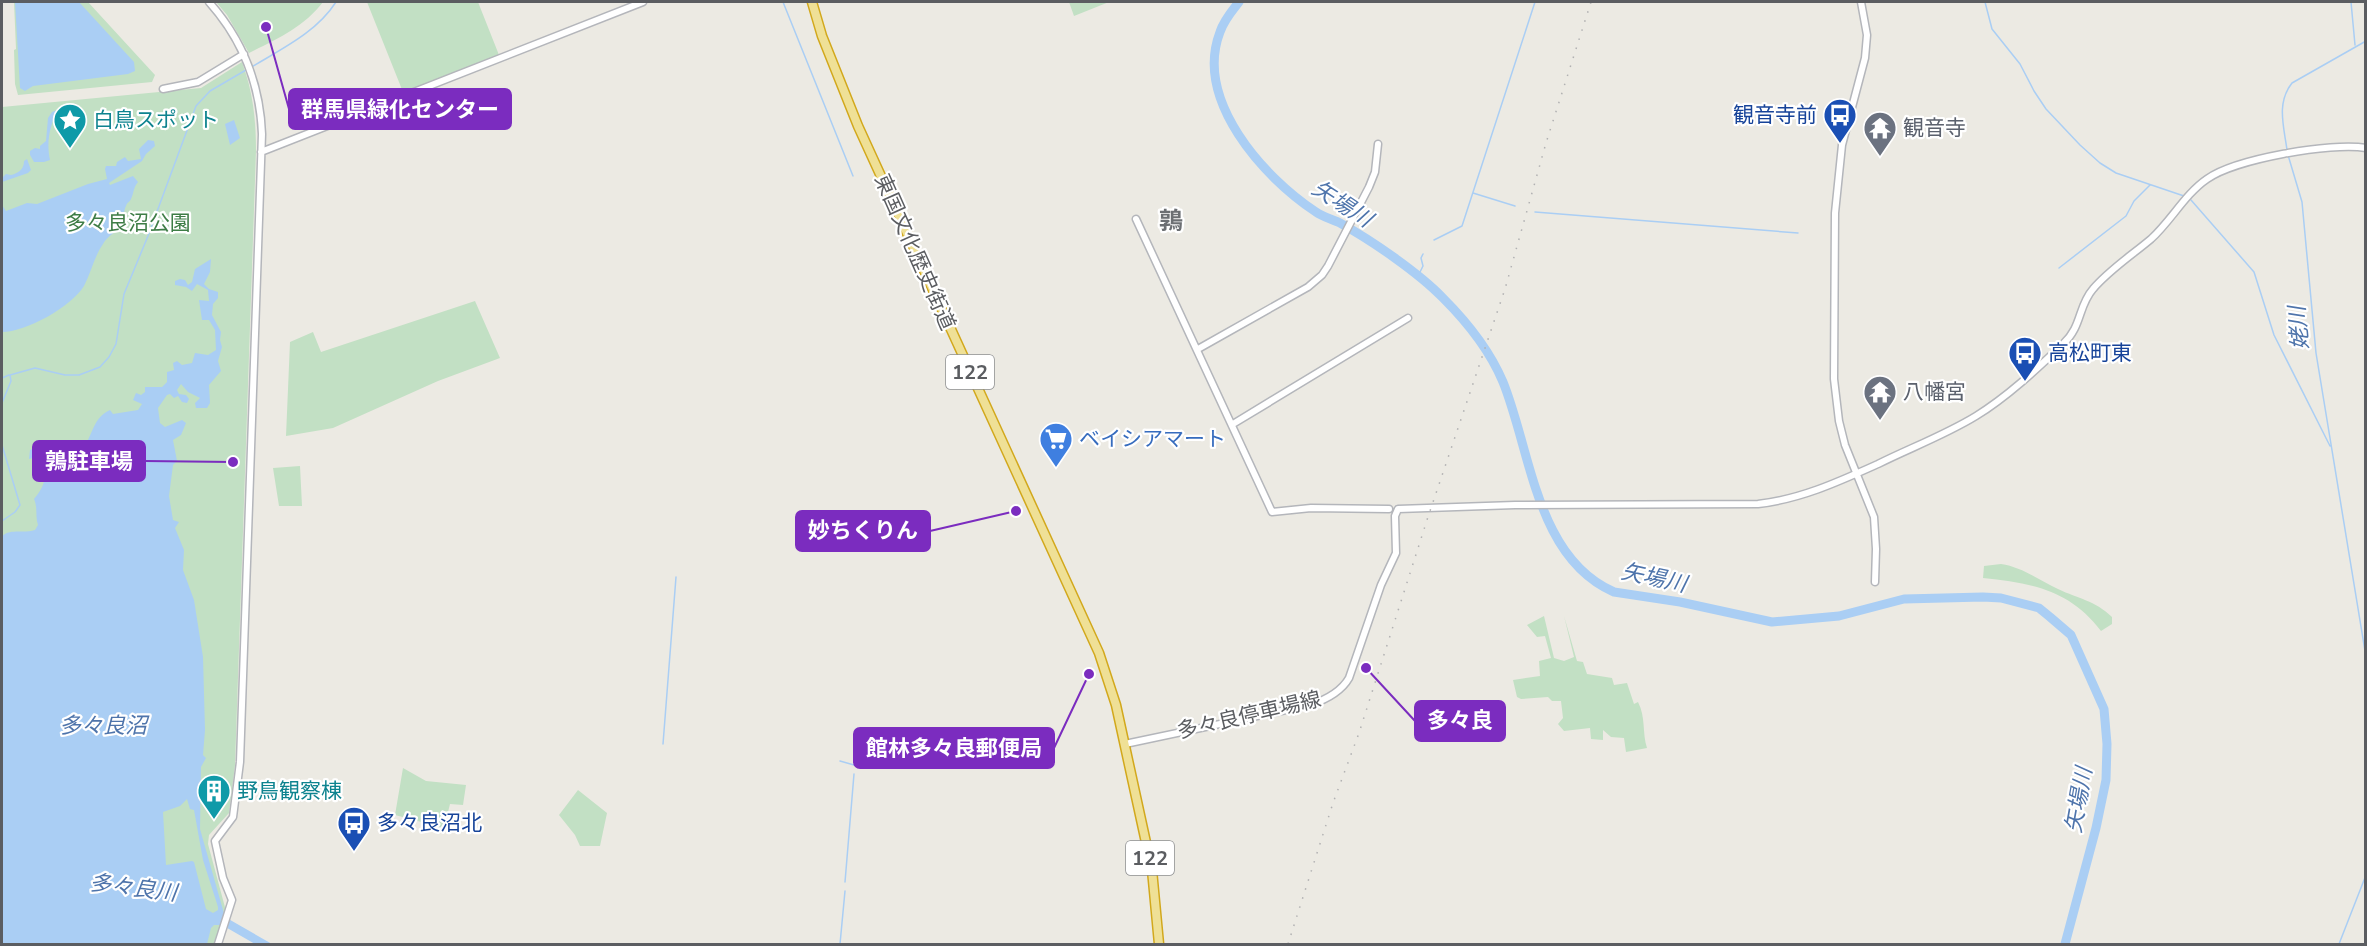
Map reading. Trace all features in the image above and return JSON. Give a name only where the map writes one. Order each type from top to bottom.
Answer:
[{"type":"highway","name":"東国文化歴史街道","points":[[812,2],[822,36],[858,126],[1091,634],[1107,677],[1125,744],[1154,878],[1159,945]]},
{"type":"street","points":[[209,2],[228,24],[245,57],[253,77],[261,118],[240,762],[233,817],[217,836],[214,845],[231,897],[230,911],[218,945]]},
{"type":"street","points":[[261,152],[643,2]]},
{"type":"street","points":[[1861,2],[1867,35],[1865,58],[1842,145],[1835,213],[1834,386],[1841,431],[1874,517],[1875,582]]},
{"type":"street","points":[[163,89],[198,82],[245,57]]},
{"type":"street","points":[[1198,349],[1308,287],[1322,274],[1360,206],[1375,172],[1378,144]]},
{"type":"street","points":[[1856,474],[1965,422],[1986,409],[2039,366],[2073,333],[2084,301],[2093,288],[2154,236],[2207,179],[2227,169],[2284,154],[2334,147],[2366,147]]},
{"type":"street","points":[[1136,219],[1272,512],[1311,508],[1389,509]]},
{"type":"street","points":[[1233,424],[1408,318]]},
{"type":"street","name":"多々良停車場線","points":[[1125,744],[1317,703],[1345,684],[1381,585],[1396,553],[1395,516],[1398,509],[1520,505],[1758,504],[1808,494],[1856,474]]},
{"type":"green space","points":[[14,2],[88,2],[155,75],[152,82],[18,95],[15,84]]},
{"type":"green space","points":[[216,2],[323,2],[299,25],[249,53],[227,15]]},
{"type":"green space","points":[[367,2],[478,2],[499,55],[403,92]]},
{"type":"green space","points":[[1069,2],[1109,2],[1074,16]]},
{"type":"green space","name":"多々良沼公園","points":[[242,62],[253,106],[256,151],[235,765],[229,813],[209,835],[208,844],[226,911],[216,944],[2,944],[2,107],[201,88]]},
{"type":"green space","points":[[475,301],[500,358],[438,381],[333,428],[286,436],[290,342],[313,332],[321,352]]},
{"type":"green space","points":[[300,466],[302,506],[279,506],[273,468]]},
{"type":"green space","points":[[2001,564],[2023,571],[2058,589],[2093,603],[2112,617],[2112,624],[2101,631],[2076,606],[2049,591],[2034,586],[1983,578],[1984,566]]},
{"type":"green space","points":[[1544,616],[1554,658],[1564,661],[1574,657],[1564,616],[1577,661],[1583,662],[1587,674],[1612,678],[1614,685],[1627,683],[1634,704],[1638,702],[1640,708],[1647,748],[1626,752],[1624,738],[1611,737],[1603,730],[1603,740],[1591,739],[1590,728],[1564,731],[1558,724],[1563,718],[1561,701],[1552,701],[1548,697],[1521,699],[1517,697],[1513,680],[1540,676],[1539,661],[1551,658],[1545,636],[1537,637],[1527,625]]},
{"type":"green space","points":[[403,768],[426,781],[466,785],[463,805],[450,804],[444,828],[395,815]]},
{"type":"green space","points":[[578,790],[607,813],[600,846],[580,846],[575,835],[559,815]]},
{"type":"water","points":[[15,2],[79,2],[134,62],[135,71],[128,74],[33,86],[25,91],[20,88]]},
{"type":"water","points":[[57,110],[49,134],[50,160],[34,162],[30,151],[35,148],[40,149],[46,141],[48,118],[52,112]]},
{"type":"water","points":[[234,120],[240,138],[230,145],[225,124]]},
{"type":"water","points":[[148,140],[154,141],[155,146],[142,161],[109,183],[110,185],[133,176],[138,182],[125,208],[122,224],[100,249],[84,286],[78,294],[59,310],[35,323],[2,332],[2,205],[6,211],[27,203],[37,204],[107,179],[106,166],[116,166],[117,162],[125,157],[128,161],[141,159],[139,149]]},
{"type":"water","points":[[27,159],[31,170],[28,173],[2,182],[6,174],[11,175],[20,170]]},
{"type":"water","name":"多々良沼","points":[[211,259],[210,272],[204,284],[209,289],[218,292],[218,298],[213,304],[212,315],[221,332],[222,347],[218,361],[221,371],[209,385],[210,403],[207,408],[196,408],[195,403],[200,398],[188,392],[181,384],[177,390],[179,394],[186,395],[189,399],[187,403],[182,402],[178,396],[174,398],[170,394],[158,408],[160,423],[165,427],[182,420],[186,423],[181,435],[173,440],[177,461],[173,465],[169,496],[173,520],[179,522],[175,528],[184,550],[183,570],[194,600],[203,657],[205,730],[203,755],[206,758],[201,767],[200,829],[225,917],[272,944],[255,944],[222,925],[214,925],[207,944],[2,944],[2,536],[10,532],[35,530],[38,525],[34,499],[43,486],[44,472],[39,462],[40,456],[29,459],[30,450],[45,443],[54,445],[55,450],[64,454],[78,455],[83,450],[95,424],[104,414],[110,410],[113,414],[138,410],[142,404],[133,400],[136,393],[141,395],[145,392],[145,387],[162,387],[167,382],[167,372],[174,370],[173,363],[177,361],[182,365],[192,363],[195,353],[208,355],[216,350],[215,330],[209,320],[202,320],[199,300],[209,301],[208,290],[197,284],[192,291],[175,285],[175,281],[180,279],[185,280],[188,285],[192,282],[195,269]],"holes":[[[187,799],[190,809],[194,810],[203,860],[218,907],[218,910],[213,913],[206,909],[194,862],[166,865],[163,812],[180,806]]]},
{"type":"waterway","name":"多々良川","points":[[250,68],[308,31],[328,13],[336,2]]},
{"type":"waterway","points":[[783,2],[853,176]]},
{"type":"waterway","name":"矢場川","points":[[1239,2],[1228,16],[1220,32],[1214,58],[1217,84],[1225,110],[1238,134],[1255,158],[1296,197],[1319,214],[1366,238],[1408,268],[1433,288],[1469,327],[1492,359],[1503,382],[1530,470],[1552,529],[1568,555],[1588,576],[1614,592],[1680,602],[1772,622],[1839,616],[1904,599],[2001,598],[2039,608],[2071,635],[2104,709],[2107,744],[2106,780],[2096,828],[2065,944]]},
{"type":"waterway","points":[[1434,240],[1462,226],[1535,2]]},
{"type":"waterway","points":[[1985,2],[1992,29],[2020,64],[2046,109],[2080,145],[2100,163],[2116,173],[2184,196]]},
{"type":"waterway","points":[[2351,2],[2355,45]]},
{"type":"waterway","name":"姥川","points":[[2287,150],[2283,107],[2284,99],[2292,83],[2366,41]]},
{"type":"waterway","name":"多々良川","points":[[2,403],[11,381],[10,375],[35,368],[65,375],[79,375],[100,367],[109,357],[116,344],[124,294],[196,106],[210,91],[246,70]]},
{"type":"waterway","name":"姥川","points":[[2288,155],[2302,202],[2316,353],[2366,657]]},
{"type":"waterway","points":[[2059,268],[2126,216],[2134,201],[2150,185]]},
{"type":"waterway","points":[[1473,193],[1515,206]]},
{"type":"waterway","points":[[2191,200],[2254,272],[2274,335],[2330,446]]},
{"type":"waterway","points":[[1535,212],[1798,233]]},
{"type":"waterway","points":[[1418,276],[1423,266],[1421,258],[1423,254]]},
{"type":"waterway","points":[[2,378],[9,375]]},
{"type":"waterway","name":"多々良川","points":[[2,445],[20,505],[15,512],[2,521]]},
{"type":"waterway","points":[[663,744],[676,577]]},
{"type":"waterway","points":[[840,761],[854,765]]},
{"type":"waterway","points":[[845,882],[854,774]]},
{"type":"waterway","name":"姥川","points":[[2339,944],[2366,875]]},
{"type":"waterway","points":[[840,944],[845,891]]},
{"type":"railway","points":[[1288,944],[1505,289],[1546,143],[1591,2]]},
{"type":"place","name":"群馬県緑化センター","points":[[266,27]]},
{"type":"place","name":"観音寺前","points":[[1840,144]]},
{"type":"place","name":"白鳥スポット","points":[[70,149]]},
{"type":"place","name":"観音寺","points":[[1880,157]]},
{"type":"place","name":"高松町東","points":[[2025,382]]},
{"type":"place","name":"八幡宮","points":[[1880,421]]},
{"type":"place","name":"鶉駐車場","points":[[233,462]]},
{"type":"place","name":"ベイシアマート","points":[[1056,468]]},
{"type":"place","name":"妙ちくりん","points":[[1016,511]]},
{"type":"place","name":"多々良","points":[[1366,668]]},
{"type":"place","name":"館林多々良郵便局","points":[[1089,674]]},
{"type":"place","name":"野鳥観察棟","points":[[214,820]]},
{"type":"place","name":"多々良沼北","points":[[354,852]]},
{"type":"district","name":"鶉","points":[[1171,221]]}]
